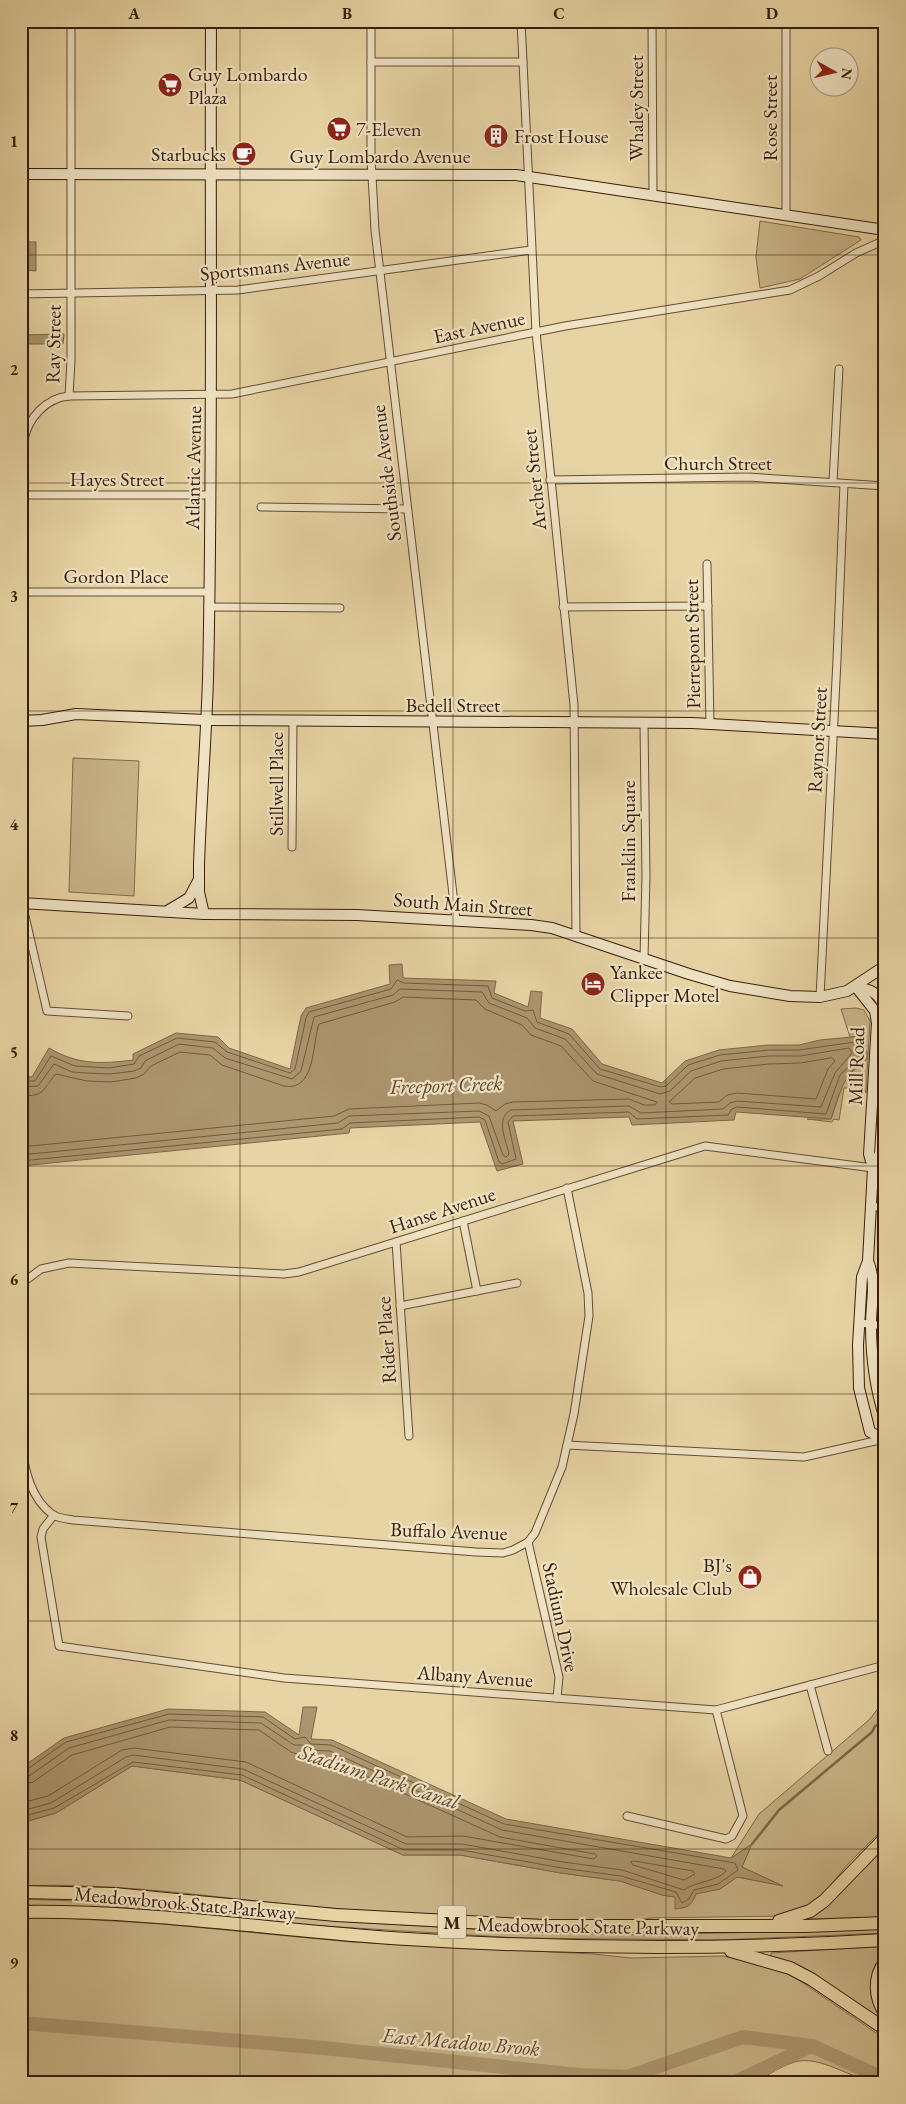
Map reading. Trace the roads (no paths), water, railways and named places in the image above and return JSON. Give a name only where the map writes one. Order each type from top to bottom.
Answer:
[{"type":"highway","points":[[769,1925],[810,1911],[824,1901],[885,1838]]},
{"type":"highway","name":"Meadowbrook State Parkway","points":[[21,1892],[143,1896],[336,1915],[455,1922],[611,1927],[885,1923]]},
{"type":"highway","name":"Meadowbrook State Parkway","points":[[21,1912],[146,1916],[284,1930],[425,1940],[631,1948],[719,1948],[885,1940]]},
{"type":"highway","points":[[719,1948],[790,1968],[885,2029]]},
{"type":"highway","points":[[885,1962],[877,1978],[876,1991],[885,2013]]},
{"type":"main road","name":"Atlantic Avenue","points":[[204,914],[199,880],[209,592],[212,290],[210,174],[211,21]]},
{"type":"main road","name":"Guy Lombardo Avenue","points":[[21,174],[491,173],[885,230]]},
{"type":"main road","name":"Bedell Street","points":[[23,720],[42,720],[76,714],[205,720],[710,724],[885,734]]},
{"type":"main road","points":[[166,911],[184,902],[199,880]]},
{"type":"main road","name":"South Main Street","points":[[22,903],[204,914],[357,915],[531,925],[552,928],[730,986],[790,996],[820,997],[856,987],[885,966]]},
{"type":"main road","name":"Mill Road","points":[[856,987],[876,993],[884,1006],[885,1016]]},
{"type":"main road","name":"Mill Road","points":[[856,987],[875,1011],[877,1023],[869,1154],[873,1168],[868,1260],[862,1278],[860,1388],[870,1432],[884,1439]]},
{"type":"main road","name":"Mill Road","points":[[873,1168],[880,1153],[885,1077]]},
{"type":"main road","name":"Mill Road","points":[[868,1260],[874,1276],[871,1324],[873,1371],[885,1419]]},
{"type":"street","name":"Ray Street","points":[[71,21],[69,396],[51,400],[29,425],[24,440],[22,903],[47,1011],[128,1016]]},
{"type":"street","name":"Southside Avenue","points":[[370,21],[372,174],[379,270],[456,920]]},
{"type":"street","name":"Archer Street","points":[[521,21],[536,332],[574,705],[576,936]]},
{"type":"street","name":"Whaley Street","points":[[652,21],[652,196]]},
{"type":"street","name":"Rose Street","points":[[786,21],[786,215]]},
{"type":"street","points":[[371,62],[523,62]]},
{"type":"street","name":"East Avenue","points":[[69,396],[211,396],[232,394],[536,332],[790,290],[819,276],[856,253],[885,240]]},
{"type":"street","name":"Sportsmans Avenue","points":[[21,294],[238,290],[531,250]]},
{"type":"street","points":[[833,482],[840,369]]},
{"type":"street","name":"Church Street","points":[[550,480],[748,477],[885,486]]},
{"type":"street","name":"Raynor Street","points":[[820,997],[844,484]]},
{"type":"street","name":"Hayes Street","points":[[24,495],[210,495]]},
{"type":"street","points":[[261,507],[406,508]]},
{"type":"street","name":"Pierrepont Street","points":[[708,564],[710,724]]},
{"type":"street","name":"Gordon Place","points":[[24,592],[209,592]]},
{"type":"street","points":[[563,607],[708,606]]},
{"type":"street","points":[[208,607],[340,608]]},
{"type":"street","name":"Stillwell Place","points":[[292,846],[293,721]]},
{"type":"street","name":"Franklin Square","points":[[644,723],[646,876],[644,958]]},
{"type":"street","name":"Hanse Avenue","points":[[21,1284],[41,1269],[69,1263],[284,1274],[318,1267],[705,1146],[873,1168]]},
{"type":"street","name":"Buffalo Avenue","points":[[54,1515],[84,1522],[476,1552],[503,1553],[528,1542],[535,1533],[562,1467],[574,1414],[590,1316],[588,1293],[567,1188]]},
{"type":"street","points":[[871,1206],[885,1208]]},
{"type":"street","points":[[463,1221],[477,1291]]},
{"type":"street","name":"Rider Place","points":[[396,1242],[409,1436]]},
{"type":"street","points":[[400,1306],[518,1283]]},
{"type":"street","points":[[860,1323],[885,1326]]},
{"type":"street","points":[[567,1445],[804,1457],[884,1439]]},
{"type":"street","points":[[21,1444],[26,1474],[30,1484],[54,1515]]},
{"type":"street","name":"Albany Avenue","points":[[54,1515],[43,1529],[42,1537],[59,1646],[284,1678],[716,1710],[885,1665]]},
{"type":"street","name":"Stadium Drive","points":[[528,1542],[559,1677],[557,1698]]},
{"type":"street","points":[[810,1685],[828,1752]]},
{"type":"street","points":[[627,1816],[719,1838],[726,1839],[732,1836],[743,1816],[716,1710]]},
{"type":"water","points":[[21,242],[36,242],[36,271],[21,270]]},
{"type":"water","points":[[64,334],[63,344],[27,344],[27,353],[21,353],[21,335]]},
{"type":"water","name":"Freeport Creek","points":[[402,964],[403,978],[496,981],[494,993],[528,1007],[531,991],[542,992],[540,1018],[572,1029],[602,1064],[662,1083],[685,1061],[719,1050],[768,1045],[799,1045],[820,1040],[862,1036],[862,1048],[867,1051],[867,1059],[852,1071],[847,1078],[831,1119],[736,1112],[734,1120],[632,1125],[629,1117],[513,1121],[523,1164],[497,1171],[480,1122],[350,1128],[349,1133],[21,1166],[21,1076],[32,1077],[49,1048],[70,1058],[90,1062],[133,1060],[133,1054],[176,1033],[218,1037],[229,1048],[290,1069],[301,1016],[306,1008],[390,984],[389,965]]},
{"type":"water","name":"Stadium Park Canal","points":[[303,1707],[317,1707],[311,1739],[332,1740],[506,1819],[731,1858],[752,1844],[742,1867],[783,1886],[737,1877],[720,1889],[696,1894],[689,1906],[675,1909],[675,1897],[662,1895],[620,1881],[561,1873],[460,1855],[403,1855],[240,1780],[132,1766],[56,1813],[21,1823],[21,1768],[64,1738],[168,1709],[265,1712],[299,1735]]},
{"type":"waterway","points":[[752,1844],[779,1810],[872,1732],[875,1726],[885,1723]]},
{"type":"waterway","name":"East Meadow Brook","points":[[21,2023],[314,2047],[580,2075],[627,2077],[743,2037],[812,2046],[885,2079]]},
{"type":"waterway","points":[[733,2083],[811,2046]]},
{"type":"place","name":"Guy Lombardo Plaza","points":[[170,85]]},
{"type":"place","name":"7-Eleven","points":[[339,129]]},
{"type":"place","name":"Frost House","points":[[496,136]]},
{"type":"place","name":"Starbucks","points":[[244,154]]},
{"type":"place","name":"Yankee Clipper Motel","points":[[593,984]]},
{"type":"place","name":"BJ's Wholesale Club","points":[[750,1577]]}]
